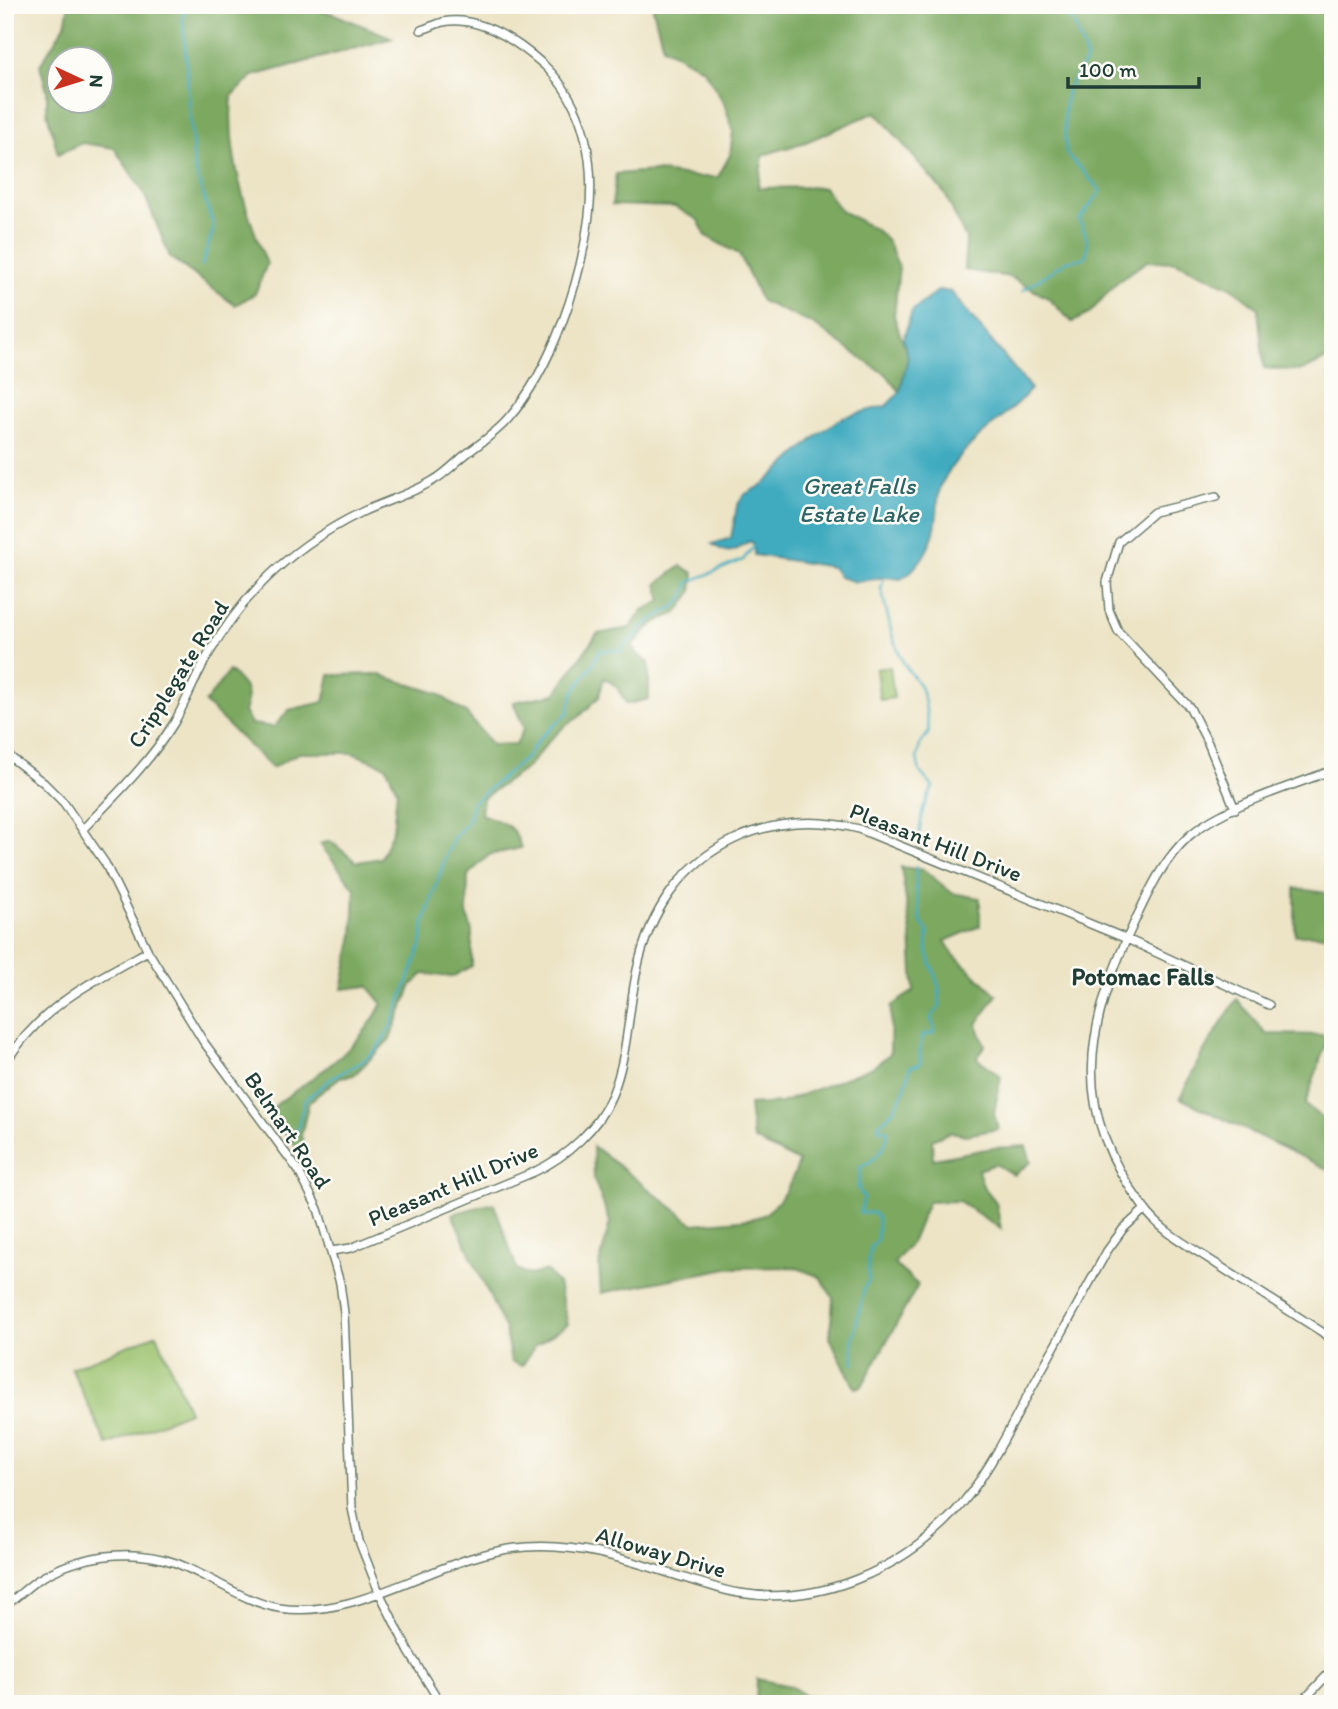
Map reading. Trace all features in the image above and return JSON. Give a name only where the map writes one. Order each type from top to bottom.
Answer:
[{"type":"street","name":"Cripplegate Road","points":[[82,830],[151,757],[174,722],[226,626],[262,583],[330,529],[434,480],[506,422],[540,375],[572,294],[588,224],[592,183],[589,151],[579,116],[550,71],[506,37],[470,23],[444,22],[421,30]]},
{"type":"street","points":[[1216,497],[1154,512],[1119,542],[1107,582],[1109,610],[1118,631],[1190,708],[1208,743],[1235,809]]},
{"type":"street","name":"Belmart Road","points":[[5,753],[44,783],[64,803],[105,863],[148,951],[202,1041],[298,1170],[318,1209],[340,1283],[344,1313],[352,1508],[359,1541],[379,1592],[440,1704]]},
{"type":"street","points":[[1333,770],[1235,809],[1204,825],[1173,852],[1154,881],[1127,939],[1097,1020],[1092,1052],[1093,1085],[1099,1122],[1113,1160],[1144,1209],[1156,1222],[1188,1245],[1322,1332],[1333,1342]]},
{"type":"street","name":"Pleasant Hill Drive","points":[[331,1251],[351,1248],[534,1172],[553,1163],[583,1137],[612,1094],[624,1054],[637,971],[644,944],[658,910],[676,883],[704,857],[754,831],[779,824],[807,821],[859,829],[1127,939],[1269,1005]]},
{"type":"street","points":[[5,1064],[19,1042],[58,1003],[148,951]]},
{"type":"street","name":"Alloway Drive","points":[[5,1616],[6,1606],[38,1580],[73,1563],[108,1555],[128,1555],[174,1563],[276,1608],[311,1610],[333,1607],[475,1557],[525,1547],[560,1547],[589,1551],[736,1593],[761,1596],[792,1595],[830,1589],[883,1567],[927,1538],[955,1512],[978,1482],[1010,1428],[1107,1251],[1123,1229],[1144,1209]]},
{"type":"street","points":[[1300,1704],[1333,1669]]},
{"type":"green space","points":[[69,5],[299,5],[334,14],[393,38],[253,76],[232,96],[232,140],[239,182],[267,264],[255,294],[235,305],[170,257],[144,193],[114,148],[82,143],[58,154],[48,116],[116,116],[116,46],[52,46],[65,25]]},
{"type":"green space","points":[[652,5],[1333,5],[1333,356],[1302,371],[1264,368],[1258,308],[1231,287],[1176,262],[1147,261],[1116,283],[1089,314],[1072,322],[1048,298],[1010,277],[964,270],[966,239],[945,194],[876,112],[806,142],[763,155],[758,188],[824,187],[840,210],[875,229],[887,240],[899,267],[894,316],[908,357],[900,392],[886,374],[813,324],[761,301],[739,254],[706,236],[698,220],[675,207],[612,205],[616,174],[655,171],[718,177],[730,155],[733,131],[724,103],[704,70],[663,47]]},
{"type":"green space","points":[[46,55],[46,87],[40,65]]},
{"type":"green space","points":[[681,566],[694,573],[692,592],[677,613],[654,623],[632,645],[638,655],[649,663],[649,699],[627,704],[616,686],[604,678],[599,697],[579,717],[549,741],[528,767],[483,798],[481,814],[507,825],[515,834],[521,848],[489,855],[468,875],[467,913],[472,932],[472,966],[452,977],[424,974],[412,985],[390,1039],[354,1075],[340,1077],[309,1102],[301,1135],[306,1157],[268,1115],[277,1104],[350,1048],[382,1003],[368,986],[342,989],[353,935],[355,889],[320,844],[330,841],[357,862],[381,858],[393,829],[397,790],[386,766],[352,753],[299,753],[272,768],[205,703],[229,671],[245,688],[247,698],[244,712],[251,724],[274,727],[289,710],[324,702],[330,675],[377,674],[437,693],[467,714],[492,745],[516,744],[524,728],[513,702],[555,694],[597,634],[630,628],[643,610],[662,601],[657,584]]},
{"type":"green space","points":[[890,667],[894,698],[880,700],[876,669]]},
{"type":"green space","points":[[901,867],[924,870],[952,893],[980,898],[980,926],[945,941],[954,955],[997,995],[977,1024],[985,1046],[977,1058],[1001,1076],[994,1113],[998,1129],[966,1135],[950,1132],[932,1140],[933,1159],[992,1148],[1026,1146],[1031,1162],[1014,1175],[995,1164],[978,1170],[983,1186],[996,1202],[1001,1229],[959,1201],[928,1202],[912,1241],[894,1264],[918,1285],[862,1386],[855,1388],[830,1338],[833,1298],[820,1277],[795,1267],[728,1268],[601,1293],[599,1266],[610,1222],[594,1179],[593,1146],[694,1224],[756,1218],[768,1212],[780,1200],[799,1162],[753,1139],[749,1105],[781,1103],[873,1067],[890,1054],[891,1006],[914,991],[911,934]]},
{"type":"green space","points":[[1295,888],[1333,894],[1333,935],[1295,935]]},
{"type":"green space","points":[[1237,999],[1266,1034],[1329,1035],[1305,1105],[1333,1126],[1333,1172],[1180,1098],[1202,1054]]},
{"type":"green space","points":[[494,1203],[517,1269],[529,1275],[546,1271],[558,1284],[568,1324],[535,1346],[522,1366],[511,1362],[505,1330],[452,1214]]},
{"type":"green space","points":[[157,1334],[189,1412],[107,1445],[71,1368]]},
{"type":"green space","points":[[757,1679],[790,1686],[820,1704],[756,1704]]},
{"type":"water","name":"Great Falls Estate Lake","points":[[939,290],[951,292],[1031,389],[972,444],[950,469],[939,491],[931,543],[916,567],[901,579],[885,577],[856,582],[839,577],[832,567],[754,555],[754,545],[750,541],[728,552],[712,544],[731,538],[737,506],[744,495],[765,483],[820,433],[843,417],[886,406],[900,392],[908,357],[903,339],[912,311]]},
{"type":"waterway","points":[[184,5],[194,167],[214,227],[202,265]]},
{"type":"waterway","points":[[1022,291],[1067,261],[1084,258],[1088,244],[1079,220],[1101,191],[1066,153],[1064,113],[1067,89],[1087,59],[1064,5]]},
{"type":"waterway","points":[[295,1137],[305,1100],[332,1078],[362,1062],[376,1050],[391,1027],[421,946],[424,923],[445,858],[454,837],[467,823],[473,802],[527,757],[539,739],[568,713],[573,693],[600,650],[621,651],[648,623],[678,603],[689,582],[743,560],[757,542]]},
{"type":"waterway","points":[[885,575],[881,588],[893,638],[904,664],[920,686],[929,732],[920,745],[917,758],[920,772],[933,787],[923,809],[918,842]]},
{"type":"waterway","points":[[854,1363],[852,1342],[864,1289],[869,1279],[868,1262],[871,1247],[877,1240],[878,1219],[874,1213],[860,1213],[864,1198],[858,1188],[861,1166],[871,1161],[883,1148],[888,1130],[879,1129],[878,1125],[900,1099],[910,1067],[920,1064],[920,1046],[924,1034],[935,1031],[931,1018],[940,1006],[939,988],[927,951],[928,932],[921,922],[916,867]]},
{"type":"district","name":"Potomac Falls","points":[[1143,976]]}]
